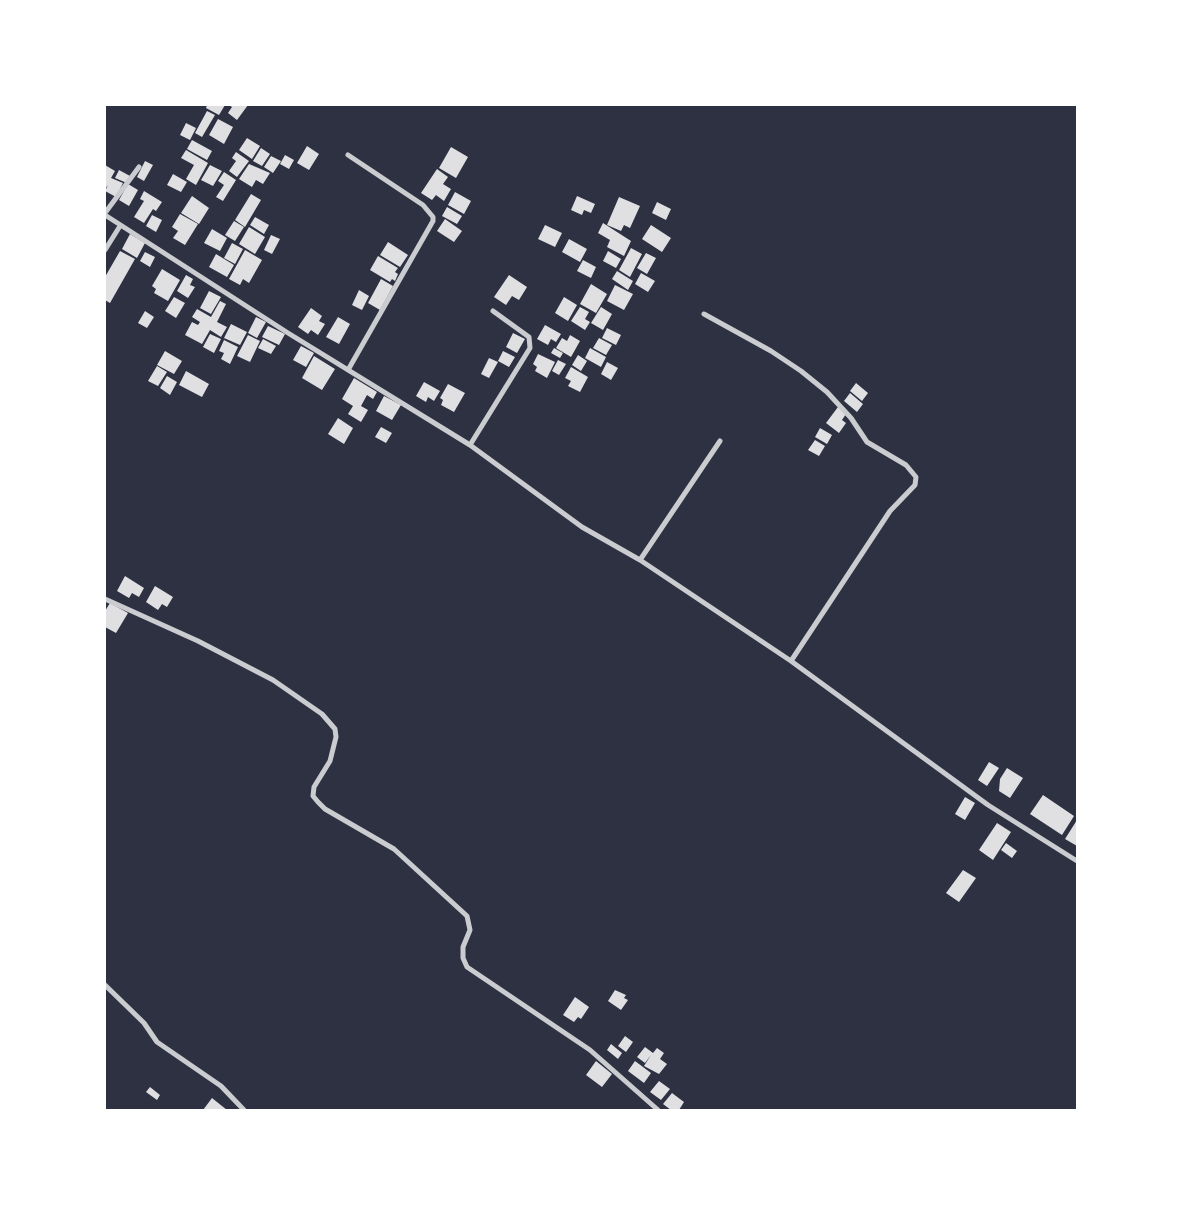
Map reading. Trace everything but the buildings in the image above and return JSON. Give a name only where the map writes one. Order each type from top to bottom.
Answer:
[{"type":"street","points":[[348,155],[423,205],[434,217],[433,222],[348,370]]},
{"type":"street","points":[[139,167],[105,214],[120,226],[470,445],[582,527],[640,560],[791,661],[988,805],[1077,861]]},
{"type":"street","points":[[105,250],[120,226]]},
{"type":"street","points":[[470,445],[530,348],[529,336],[493,311]]},
{"type":"street","points":[[704,314],[771,351],[801,371],[827,392],[851,418],[867,442],[906,465],[916,477],[915,485],[890,511],[791,661]]},
{"type":"street","points":[[640,560],[720,441]]},
{"type":"street","points":[[105,599],[198,641],[273,680],[322,714],[335,729],[336,737],[330,760],[314,787],[313,796],[318,802],[325,809],[394,849],[467,916],[470,930],[463,948],[463,958],[467,967],[590,1050],[658,1110]]},
{"type":"street","points":[[105,985],[144,1024],[157,1042],[221,1086],[244,1110]]}]
